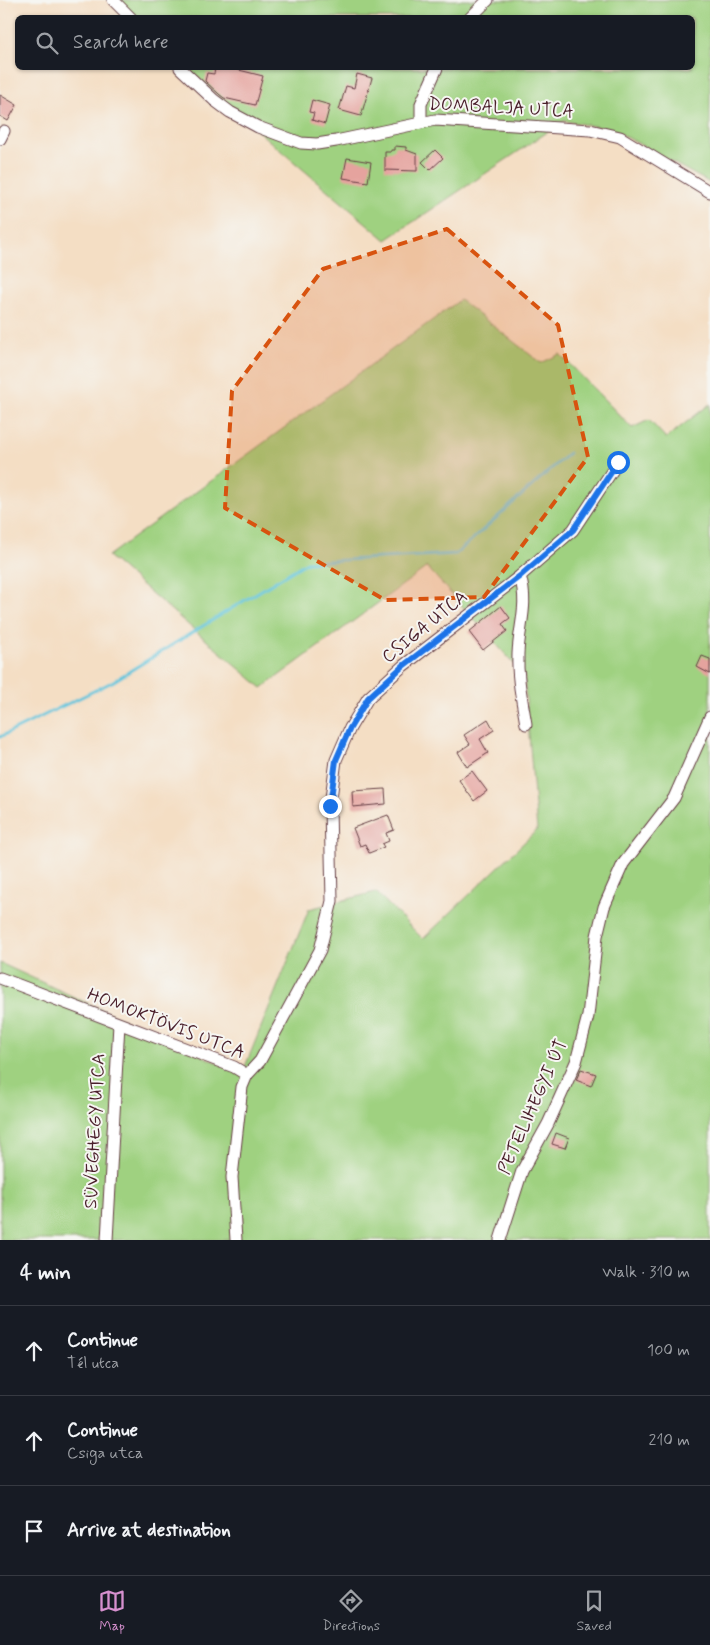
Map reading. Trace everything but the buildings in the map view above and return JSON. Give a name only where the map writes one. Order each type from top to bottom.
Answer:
[{"type":"street","points":[[113,0],[128,15]]},
{"type":"street","points":[[473,15],[488,0]]},
{"type":"street","name":"DOMBALJA UTCA","points":[[182,70],[214,100],[230,112],[258,127],[301,143],[317,144],[336,141],[421,121],[462,120],[590,130],[610,134],[644,150],[710,192]]},
{"type":"street","points":[[421,121],[421,104],[436,70]]},
{"type":"street","name":"CSIGA UTCA","points":[[248,1075],[260,1061],[320,950],[332,901],[330,806],[336,760],[350,728],[368,698],[403,666],[520,576],[573,530],[618,462]]},
{"type":"street","points":[[520,576],[525,591],[525,605],[518,651],[517,675],[526,724]]},
{"type":"street","name":"PETELIHEGYI ÚT","points":[[500,1240],[522,1171],[548,1124],[576,1062],[588,1016],[597,936],[604,907],[624,864],[674,798],[710,717]]},
{"type":"street","name":"HOMOKTÖVIS UTCA","points":[[0,978],[234,1067],[248,1075],[242,1087],[232,1177],[236,1240]]},
{"type":"street","name":"SÜVEGHEGY UTCA","points":[[107,1240],[119,1024]]},
{"type":"highlighted area","points":[[447,229],[558,325],[588,457],[484,597],[385,600],[225,508],[232,391],[323,269]]},
{"type":"green space","points":[[118,0],[710,0],[710,183],[612,129],[564,121],[386,240],[233,110],[190,70],[695,70],[695,15],[133,15]]},
{"type":"green space","points":[[460,300],[541,363],[560,354],[632,428],[649,420],[666,438],[710,404],[710,1240],[0,1240],[0,963],[242,1074],[309,909],[376,892],[423,939],[537,830],[524,675],[427,567],[262,688],[108,556]]},
{"type":"waterway","points":[[0,737],[112,682],[307,562],[456,554],[569,453]]},
{"type":"route","points":[[330,806],[336,760],[350,728],[368,698],[403,666],[520,576],[573,530],[618,462]]}]
